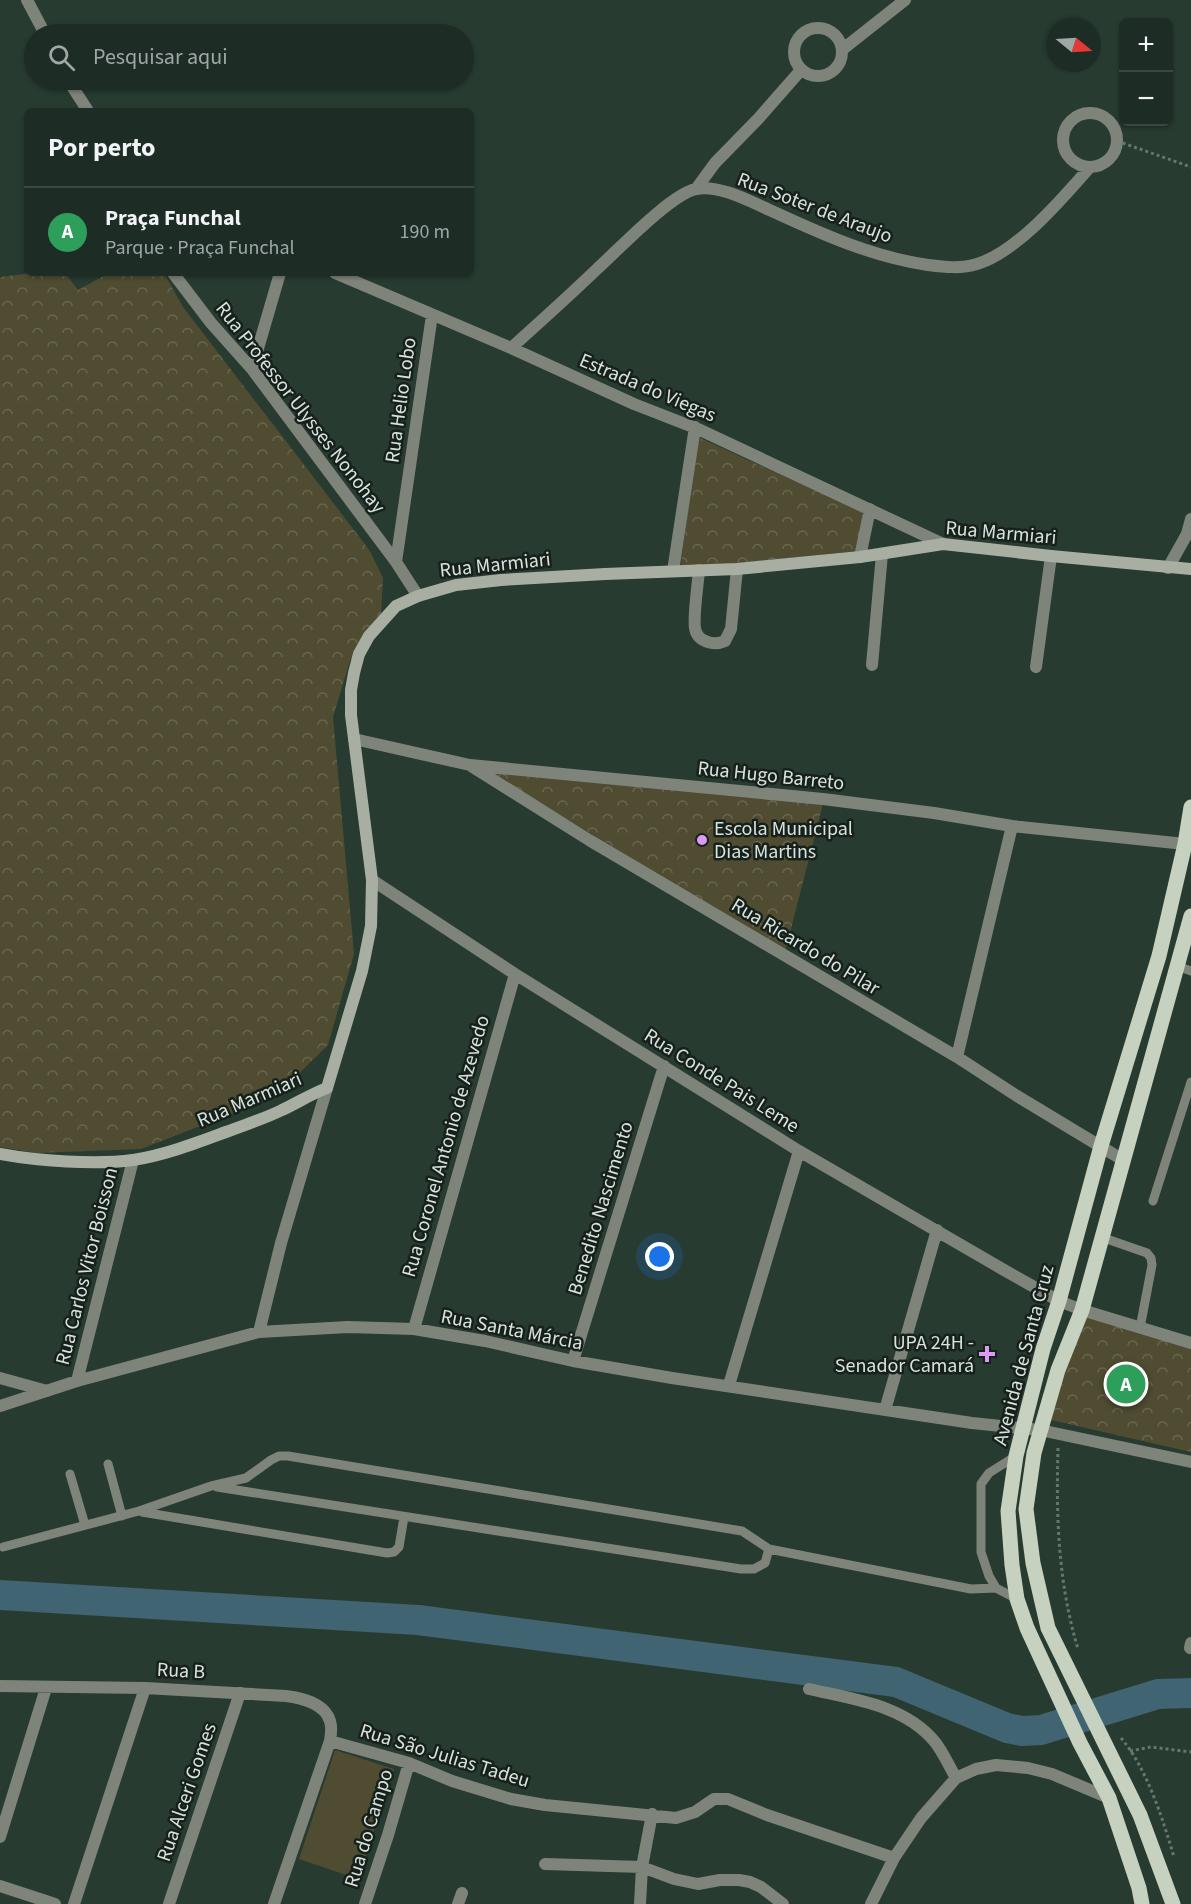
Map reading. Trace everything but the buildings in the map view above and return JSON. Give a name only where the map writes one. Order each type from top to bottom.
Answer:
[{"type":"main road","name":"Avenida de Santa Cruz","points":[[1142,1904],[1139,1888],[1108,1798],[1027,1628],[1017,1599],[1008,1511],[1016,1456],[1043,1349],[1059,1301],[1101,1146],[1159,956],[1185,844],[1191,807]]},
{"type":"main road","name":"Avenida de Santa Cruz","points":[[1173,1904],[1140,1815],[1048,1628],[1033,1563],[1026,1509],[1040,1430],[1058,1370],[1082,1310],[1123,1160],[1184,969],[1191,916]]},
{"type":"street","points":[[27,0],[40,24]]},
{"type":"street","points":[[843,49],[905,0]]},
{"type":"street","points":[[812,28],[823,28],[832,32],[839,39],[843,49],[842,59],[829,75],[819,77],[809,75],[801,70],[795,61],[796,41],[812,28]]},
{"type":"street","points":[[511,348],[654,216],[683,195],[696,189],[715,163],[801,70]]},
{"type":"street","points":[[74,90],[86,108]]},
{"type":"street","points":[[1088,113],[1100,115],[1109,121],[1115,130],[1117,141],[1114,152],[1107,161],[1090,167],[1076,163],[1068,155],[1064,145],[1064,134],[1069,123],[1078,116],[1088,113]]},
{"type":"street","name":"Rua Soter de Araujo","points":[[696,189],[723,191],[740,197],[872,253],[950,268],[976,264],[992,258],[1014,244],[1090,167]]},
{"type":"street","name":"Rua Professor Ulysses Nonohay","points":[[175,276],[211,323],[252,369],[396,562],[418,596]]},
{"type":"street","points":[[252,369],[279,276]]},
{"type":"street","name":"Estrada do Viegas","points":[[342,276],[511,348],[634,404],[695,428],[943,544]]},
{"type":"street","name":"Rua Helio Lobo","points":[[396,562],[432,315]]},
{"type":"street","points":[[674,571],[695,428]]},
{"type":"street","points":[[860,557],[870,509]]},
{"type":"street","points":[[1168,568],[1187,534],[1191,519]]},
{"type":"street","name":"Rua Marmiari","points":[[0,1154],[35,1159],[102,1162],[134,1160],[241,1127],[327,1088],[367,952],[371,926],[372,880],[351,716],[351,690],[359,654],[369,636],[396,606],[418,596],[456,585],[501,580],[737,569],[860,557],[943,544],[1191,569]]},
{"type":"street","points":[[872,665],[882,554]]},
{"type":"street","points":[[1036,667],[1051,556]]},
{"type":"street","points":[[699,570],[694,627],[701,638],[713,644],[719,644],[725,641],[731,629],[737,569]]},
{"type":"street","name":"Rua Hugo Barreto","points":[[354,739],[471,765],[823,799],[934,813],[1012,826],[1185,844]]},
{"type":"street","name":"Rua Ricardo do Pilar","points":[[471,765],[589,840],[957,1058],[1123,1160]]},
{"type":"street","points":[[957,1058],[1012,826]]},
{"type":"street","name":"Rua Conde Pais Leme","points":[[372,880],[515,974],[799,1151],[1059,1301],[1191,1343]]},
{"type":"street","name":"Rua Coronel Antonio de Azevedo","points":[[414,1329],[515,974]]},
{"type":"street","name":"Benedito Nascimento","points":[[573,1361],[664,1066]]},
{"type":"street","points":[[259,1332],[280,1243],[327,1088]]},
{"type":"street","points":[[729,1385],[799,1151]]},
{"type":"street","name":"Rua Carlos Vitor Boisson","points":[[77,1381],[134,1160]]},
{"type":"street","points":[[885,1410],[937,1230]]},
{"type":"street","name":"Rua Santa Márcia","points":[[0,1406],[77,1381],[259,1332],[348,1327],[414,1329],[672,1378],[885,1410],[1040,1430],[1191,1461]]},
{"type":"street","points":[[0,1378],[48,1392]]},
{"type":"street","name":"Rua B","points":[[0,1686],[145,1688],[299,1697],[326,1712],[331,1724],[330,1741]]},
{"type":"street","points":[[0,1837],[46,1688]]},
{"type":"street","points":[[74,1904],[145,1688]]},
{"type":"street","points":[[809,1689],[879,1706],[907,1718],[935,1742],[956,1778]]},
{"type":"street","name":"Rua Alceri Gomes","points":[[169,1904],[240,1693]]},
{"type":"street","points":[[274,1904],[330,1741]]},
{"type":"street","name":"Rua São Julias Tadeu","points":[[330,1741],[409,1763],[452,1781],[511,1799],[545,1805],[676,1818],[685,1816],[714,1799],[728,1799],[767,1815],[894,1858]]},
{"type":"street","name":"Rua do Campo","points":[[365,1904],[409,1763]]},
{"type":"street","points":[[871,1904],[894,1858],[921,1818],[956,1778],[976,1769],[996,1765],[1028,1768],[1052,1774],[1108,1798]]},
{"type":"street","points":[[640,1904],[642,1867],[652,1815]]},
{"type":"street","points":[[545,1864],[642,1867],[674,1879],[698,1884],[727,1880],[750,1882],[761,1887],[783,1904]]},
{"type":"street","points":[[0,1886],[55,1904]]},
{"type":"lane","points":[[1153,1201],[1191,1082]]},
{"type":"lane","points":[[1101,1237],[1147,1253],[1151,1258],[1152,1265],[1140,1328]]},
{"type":"lane","points":[[3,1547],[122,1516],[211,1486],[246,1478],[271,1460],[279,1456],[288,1456],[742,1531],[769,1549],[971,1589],[996,1588]]},
{"type":"lane","points":[[1016,1456],[989,1473],[981,1484],[981,1552],[988,1576],[996,1588],[1017,1599]]},
{"type":"lane","points":[[108,1464],[122,1516]]},
{"type":"lane","points":[[70,1474],[85,1525]]},
{"type":"lane","points":[[211,1486],[741,1569],[754,1569],[765,1563],[769,1549]]},
{"type":"lane","points":[[139,1511],[387,1553],[394,1552],[399,1547],[404,1517]]},
{"type":"path","points":[[1117,141],[1191,167]]},
{"type":"path","points":[[1111,1754],[1151,1747],[1191,1752]]},
{"type":"green space","points":[[24,274],[24,276],[67,276],[78,290],[104,276],[166,276],[183,307],[364,543],[383,578],[381,616],[350,661],[333,717],[354,954],[328,1045],[275,1097],[141,1149],[36,1153],[0,1147],[0,277]]},
{"type":"green space","points":[[698,437],[864,513],[857,551],[680,569]]},
{"type":"green space","points":[[485,769],[823,804],[785,952]]},
{"type":"green space","points":[[1082,1312],[1191,1347],[1191,1452],[1051,1420]]},
{"type":"green space","points":[[335,1750],[394,1769],[358,1879],[299,1859]]},
{"type":"waterway","points":[[0,1595],[418,1620],[896,1682],[1007,1728],[1022,1731],[1041,1730],[1158,1694],[1191,1693]]},
{"type":"place","name":"Escola Municipal Dias Martins","points":[[702,840]]},
{"type":"place","name":"UPA 24H - Senador Camará","points":[[987,1354]]},
{"type":"place","name":"Praça Funchal","points":[[1126,1384]]}]
